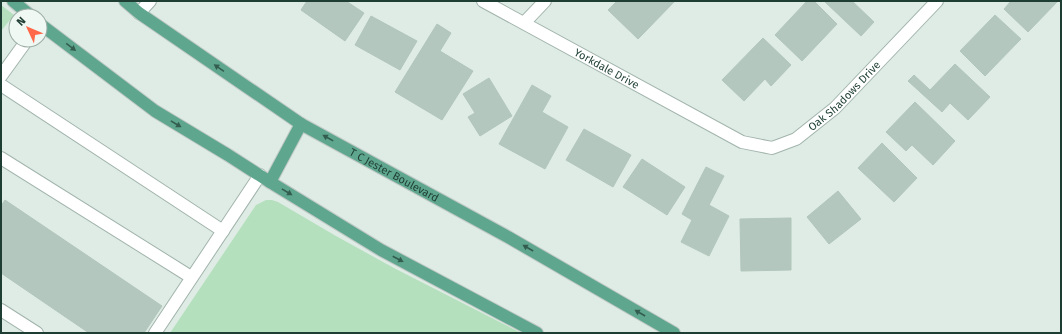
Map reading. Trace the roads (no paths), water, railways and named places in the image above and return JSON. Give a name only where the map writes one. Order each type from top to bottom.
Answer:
[{"type":"main road","points":[[13,1],[21,8]]},
{"type":"main road","name":"T C Jester Boulevard","points":[[125,1],[139,13],[301,124],[508,237],[674,333]]},
{"type":"main road","points":[[48,30],[154,111],[382,250],[537,333]]},
{"type":"main road","points":[[265,178],[301,124]]},
{"type":"street","points":[[139,13],[150,1]]},
{"type":"street","name":"Yorkdale Drive","points":[[483,1],[731,136]]},
{"type":"street","points":[[524,23],[545,1]]},
{"type":"street","name":"Oak Shadows Drive","points":[[731,136],[742,142],[772,148],[796,139],[835,108],[937,1]]},
{"type":"street","points":[[1,76],[21,48]]},
{"type":"street","points":[[1,84],[223,231]]},
{"type":"street","points":[[1,158],[192,277]]},
{"type":"street","points":[[155,333],[223,231],[265,178]]},
{"type":"street","points":[[1,310],[37,333]]}]
